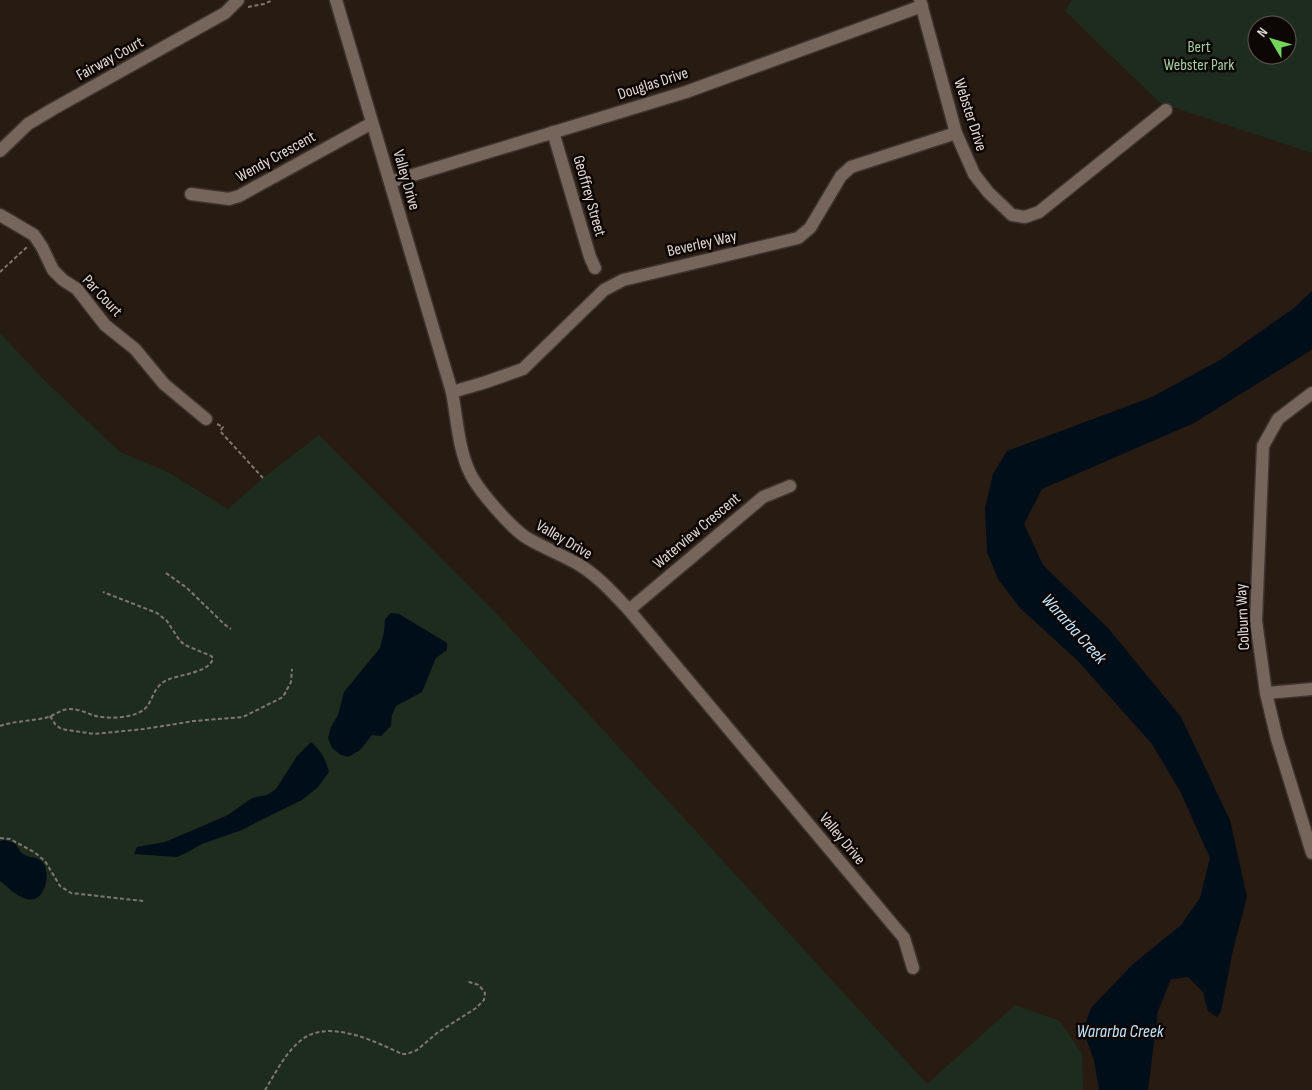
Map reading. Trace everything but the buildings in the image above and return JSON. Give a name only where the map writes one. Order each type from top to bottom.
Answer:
[{"type":"street","name":"Valley Drive","points":[[338,1],[372,123],[452,392],[463,456],[470,474],[480,490],[509,522],[526,537],[579,565],[605,584],[629,610],[904,938],[913,968]]},
{"type":"street","name":"Douglas Drive","points":[[390,182],[686,92],[921,3]]},
{"type":"street","name":"Webster Drive","points":[[921,3],[956,132],[974,174],[988,192],[1012,215],[1025,217],[1039,212],[1166,110]]},
{"type":"street","name":"Fairway Court","points":[[0,151],[28,124],[243,4]]},
{"type":"street","name":"Wendy Crescent","points":[[191,194],[229,199],[239,196],[372,123]]},
{"type":"street","name":"Geoffrey Street","points":[[553,132],[590,257],[595,268]]},
{"type":"street","name":"Beverley Way","points":[[452,392],[523,370],[604,290],[623,280],[798,238],[810,228],[841,176],[851,167],[956,132]]},
{"type":"street","name":"Par Court","points":[[0,215],[34,235],[53,270],[63,280],[77,289],[105,325],[135,349],[164,384],[206,419]]},
{"type":"street","name":"Colburn Way","points":[[1312,393],[1278,419],[1263,446],[1256,621],[1266,693],[1277,739],[1312,853]]},
{"type":"street","name":"Waterview Crescent","points":[[629,610],[762,496],[790,486]]},
{"type":"street","points":[[1266,693],[1312,689]]},
{"type":"path","points":[[243,4],[264,4],[273,0]]},
{"type":"path","points":[[0,272],[36,239]]},
{"type":"path","points":[[206,419],[223,427],[220,431],[263,478]]},
{"type":"path","points":[[166,573],[187,588],[231,629]]},
{"type":"path","points":[[0,726],[50,716],[68,709],[105,717],[138,713],[149,706],[153,692],[160,684],[210,666],[213,658],[207,653],[189,647],[180,641],[167,621],[157,613],[103,592]]},
{"type":"path","points":[[50,716],[61,729],[94,734],[194,721],[242,717],[283,697],[291,682],[292,669]]},
{"type":"path","points":[[0,838],[10,839],[34,852],[46,862],[60,886],[71,892],[143,901]]},
{"type":"path","points":[[265,1090],[292,1048],[304,1038],[313,1034],[322,1032],[347,1033],[370,1039],[402,1054],[418,1050],[437,1033],[476,1008],[484,1000],[485,993],[482,987],[466,981]]},
{"type":"green space","name":"Bert Webster Park","points":[[1072,0],[1312,0],[1312,153],[1160,103],[1065,11]]},
{"type":"green space","points":[[0,333],[46,382],[120,452],[166,471],[228,509],[263,478],[319,435],[497,614],[927,1084],[1015,1005],[1060,1021],[1082,1054],[1083,1090],[0,1090]]},
{"type":"water","name":"Wararba Creek","points":[[1312,291],[1312,349],[1310,351],[1194,423],[1042,489],[1024,524],[1043,565],[1108,628],[1181,717],[1230,820],[1247,897],[1233,950],[1221,1011],[1217,1017],[1208,1011],[1203,992],[1188,977],[1171,979],[1158,1011],[1148,1090],[1099,1090],[1094,1060],[1083,1030],[1091,1008],[1132,965],[1181,925],[1200,898],[1210,858],[1180,791],[1152,744],[1078,661],[1020,608],[998,579],[987,552],[985,508],[993,474],[1007,451],[1152,397],[1220,360],[1294,308]]},
{"type":"water","points":[[391,613],[399,614],[447,643],[447,650],[436,658],[422,692],[396,706],[392,715],[391,726],[381,736],[372,735],[360,750],[348,757],[341,755],[332,748],[328,738],[331,727],[338,715],[344,692],[380,648],[385,619]]},
{"type":"water","points":[[311,742],[323,756],[329,772],[318,787],[302,800],[242,830],[202,844],[177,857],[134,854],[137,847],[165,842],[228,815],[252,798],[267,795],[276,789],[297,756]]},
{"type":"water","points":[[4,840],[14,843],[23,854],[41,861],[46,868],[45,888],[38,898],[32,900],[22,898],[0,881],[0,841]]}]
